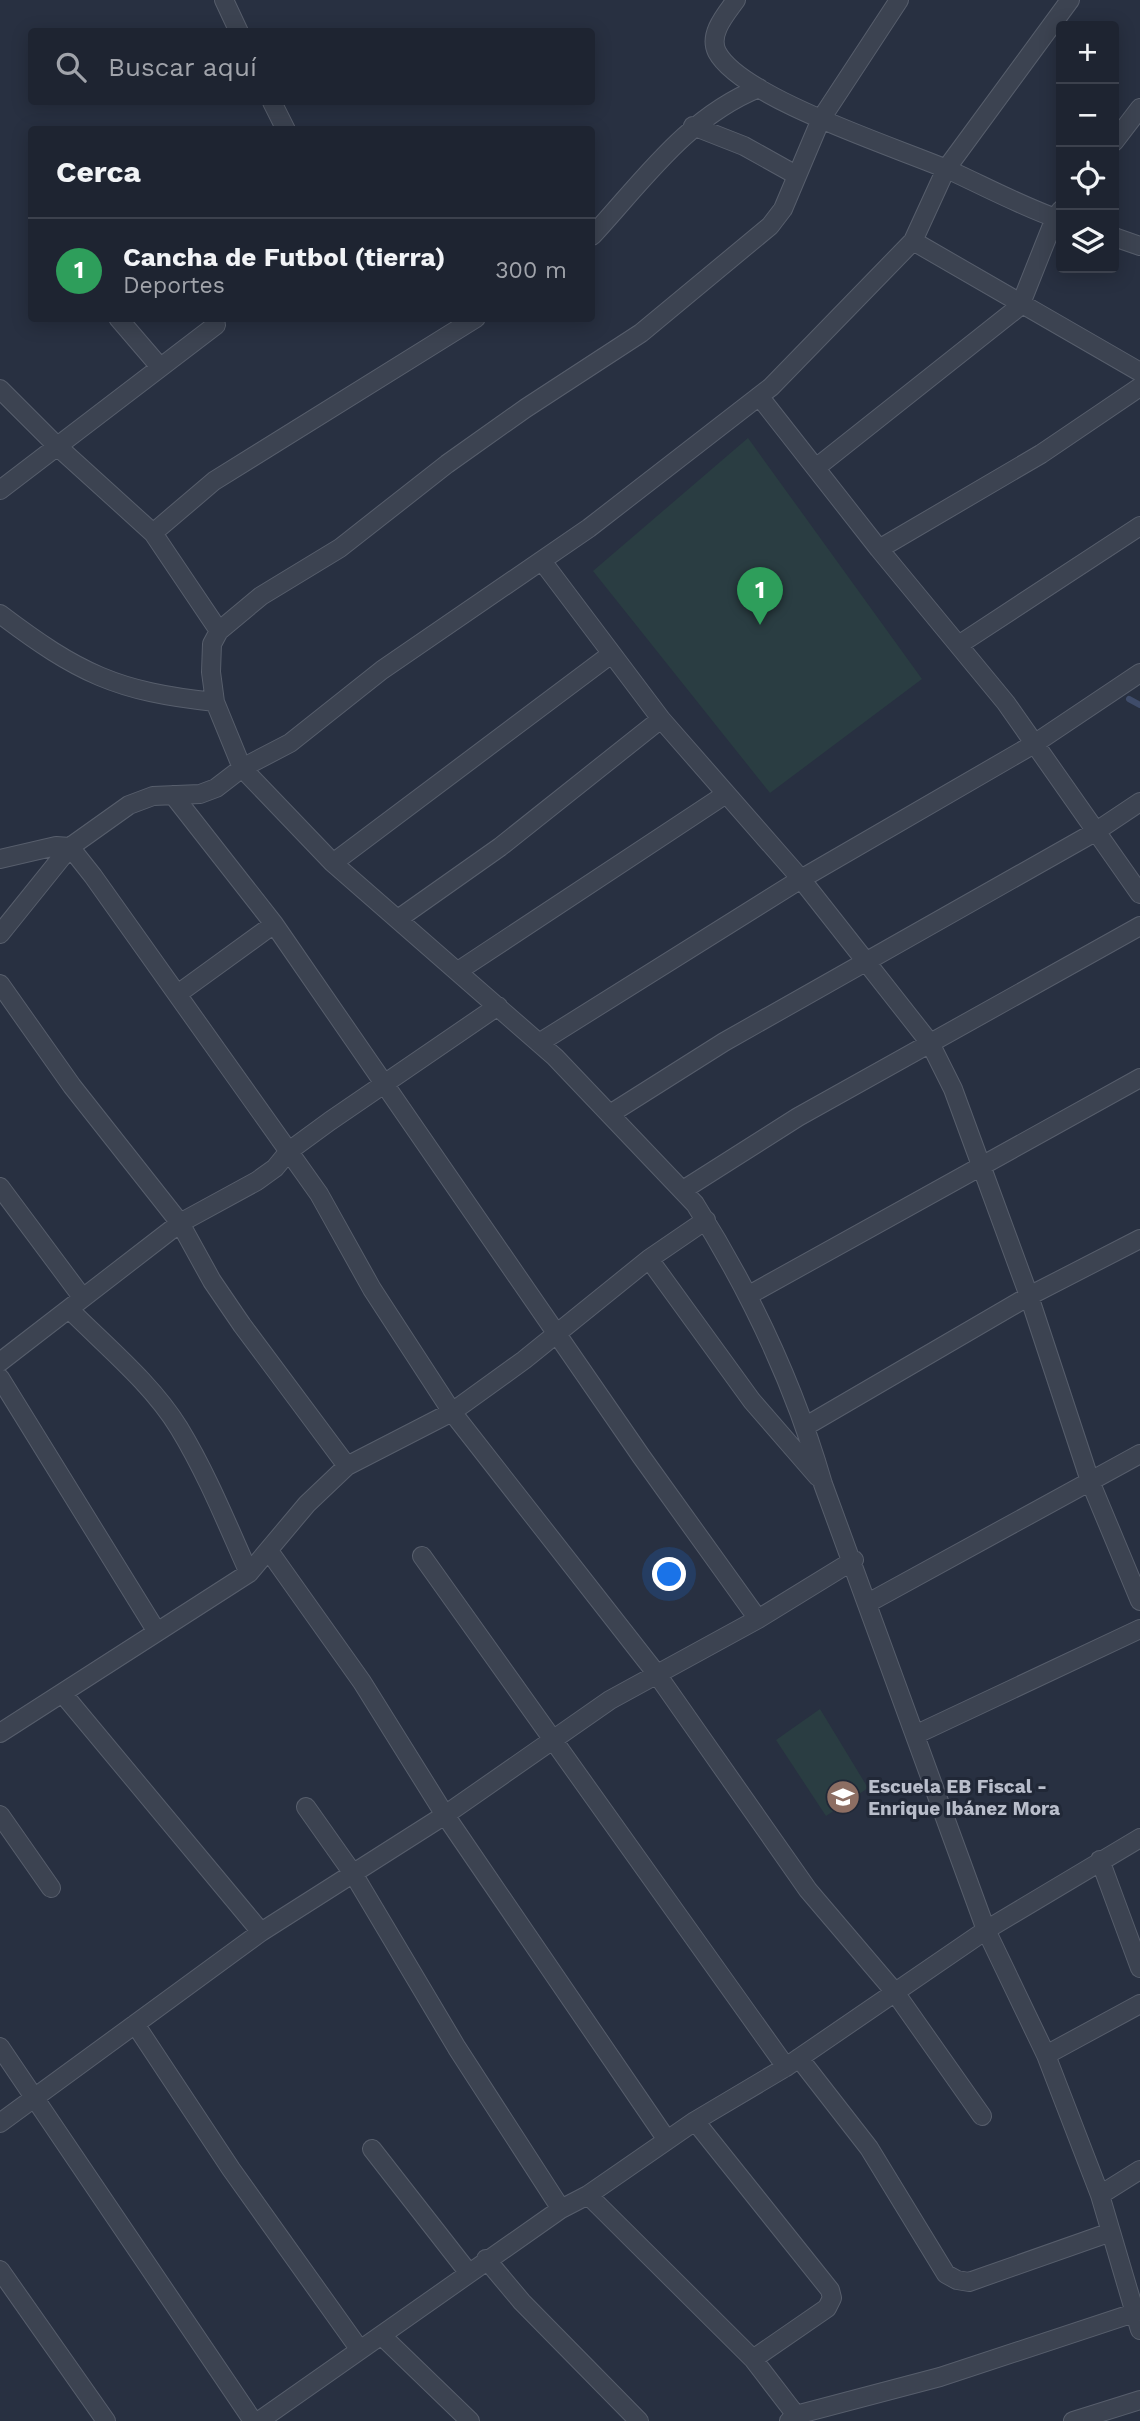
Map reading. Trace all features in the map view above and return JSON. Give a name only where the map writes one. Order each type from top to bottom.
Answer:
[{"type":"street","points":[[225,0],[237,28]]},
{"type":"street","points":[[736,0],[723,19],[714,42],[718,54],[759,88],[821,119],[1056,215]]},
{"type":"street","points":[[588,2195],[753,2359],[793,2418],[1138,2319],[1100,2195],[1046,2055],[986,1930],[854,1560],[824,1484],[806,1426],[749,1295],[706,1220],[683,1190],[610,1114],[539,1043],[333,863],[242,768],[215,702],[211,672],[212,644],[219,631],[261,597],[340,548],[447,464],[515,415],[641,333],[769,226],[783,209],[821,119],[899,0]]},
{"type":"street","points":[[0,934],[70,847],[129,805],[153,796],[200,794],[216,788],[242,768],[290,743],[382,670],[589,528],[759,396],[913,241],[946,169],[1070,0]]},
{"type":"street","points":[[595,233],[693,126],[734,98],[759,88]]},
{"type":"street","points":[[274,105],[284,126]]},
{"type":"street","points":[[1119,135],[1140,108]]},
{"type":"street","points":[[693,126],[744,146],[796,175]]},
{"type":"street","points":[[817,467],[1020,306],[1056,223]]},
{"type":"street","points":[[1119,239],[1140,246]]},
{"type":"street","points":[[913,241],[1020,306],[1140,372]]},
{"type":"street","points":[[121,322],[160,367]]},
{"type":"street","points":[[153,533],[214,481],[470,322]]},
{"type":"street","points":[[0,490],[216,325]]},
{"type":"street","points":[[879,549],[1041,454],[1140,387]]},
{"type":"street","points":[[0,389],[57,446],[153,533],[219,631]]},
{"type":"street","points":[[759,396],[879,549],[960,645],[1140,894]]},
{"type":"street","points":[[960,645],[1140,526]]},
{"type":"street","points":[[542,561],[610,655],[661,719],[801,878],[930,1043],[953,1089],[1029,1296],[1090,1480],[1140,1601]]},
{"type":"street","points":[[0,614],[51,652],[107,682],[160,696],[215,702]]},
{"type":"street","points":[[333,863],[610,655]]},
{"type":"street","points":[[539,1043],[801,878],[1034,744],[1140,673]]},
{"type":"street","points":[[398,919],[500,847],[661,719]]},
{"type":"street","points":[[458,971],[726,794]]},
{"type":"street","points":[[173,795],[274,924],[382,1085],[758,1619]]},
{"type":"street","points":[[610,1114],[723,1042],[1095,832],[1140,802]]},
{"type":"street","points":[[0,859],[56,846],[70,847],[179,993],[319,1194],[372,1289],[452,1412],[656,1673],[808,1889],[894,1992],[982,2116]]},
{"type":"street","points":[[179,993],[274,924]]},
{"type":"street","points":[[683,1190],[798,1117],[1140,926]]},
{"type":"street","points":[[0,985],[72,1086],[180,1223],[212,1281],[242,1325],[347,1466]]},
{"type":"street","points":[[0,1362],[180,1223],[257,1181],[275,1168],[289,1151],[498,1006]]},
{"type":"street","points":[[749,1295],[1140,1078]]},
{"type":"street","points":[[0,1187],[76,1304],[178,1426],[248,1573]]},
{"type":"street","points":[[0,1733],[248,1573],[307,1504],[347,1466],[452,1412],[556,1334],[649,1259],[706,1220]]},
{"type":"street","points":[[806,1426],[1029,1296],[1140,1239]]},
{"type":"street","points":[[649,1259],[752,1401],[824,1484]]},
{"type":"street","points":[[0,1378],[157,1632]]},
{"type":"street","points":[[869,1603],[1140,1454]]},
{"type":"street","points":[[269,1551],[362,1682],[445,1815],[667,2140]]},
{"type":"street","points":[[422,1556],[552,1738],[792,2063],[869,2148],[946,2274],[969,2282],[1111,2232]]},
{"type":"street","points":[[0,2123],[261,1932],[445,1815],[552,1738],[656,1673],[758,1619],[854,1560]]},
{"type":"street","points":[[917,1734],[1140,1629]]},
{"type":"street","points":[[63,1694],[261,1932]]},
{"type":"street","points":[[306,1807],[354,1875],[457,2048],[561,2209]]},
{"type":"street","points":[[0,1815],[51,1888]]},
{"type":"street","points":[[271,2418],[486,2259],[561,2209],[588,2195],[695,2122],[792,2063],[986,1930],[1140,1838]]},
{"type":"street","points":[[1100,1860],[1140,1968]]},
{"type":"street","points":[[1046,2055],[1140,2004]]},
{"type":"street","points":[[135,2024],[231,2169],[360,2350]]},
{"type":"street","points":[[0,2047],[253,2421]]},
{"type":"street","points":[[695,2122],[830,2290],[832,2298],[827,2308],[753,2359]]},
{"type":"street","points":[[372,2149],[468,2272]]},
{"type":"street","points":[[1100,2195],[1140,2170]]},
{"type":"street","points":[[486,2259],[522,2302],[639,2421]]},
{"type":"street","points":[[0,2270],[106,2421]]},
{"type":"street","points":[[382,2336],[470,2421]]},
{"type":"street","points":[[1073,2421],[1140,2400]]},
{"type":"green space","points":[[748,438],[922,679],[770,793],[593,571]]},
{"type":"green space","points":[[820,1709],[868,1788],[826,1816],[776,1740]]},
{"type":"waterway","points":[[1129,699],[1140,705]]},
{"type":"place","name":"Cancha de Futbol (tierra)","points":[[760,625]]},
{"type":"place","name":"Escuela EB Fiscal - Enrique Ibánez Mora","points":[[843,1797]]}]
